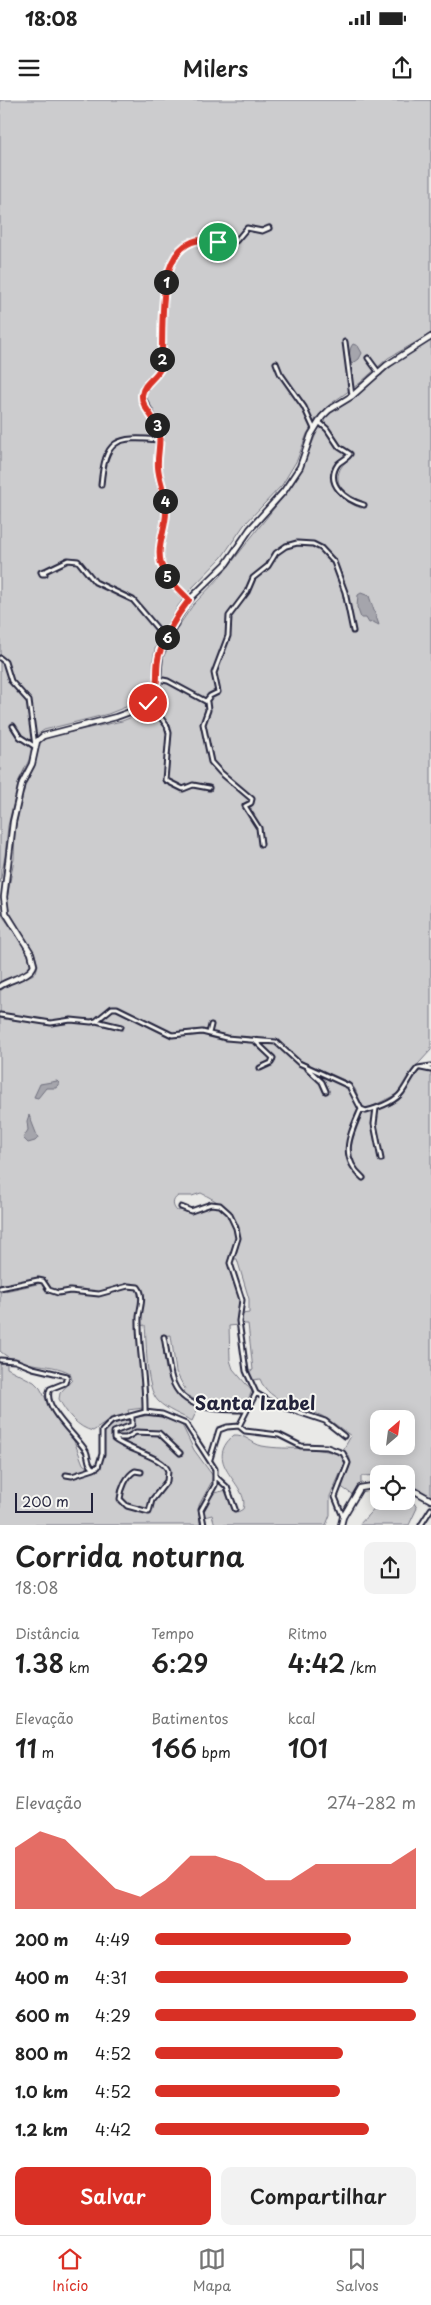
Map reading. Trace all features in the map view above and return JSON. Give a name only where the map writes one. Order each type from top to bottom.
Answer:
[{"type":"street","points":[[189,600],[169,579],[161,562],[160,548],[166,512],[158,466],[159,440],[156,422],[143,402],[142,394],[145,386],[157,376],[161,367],[164,296],[168,275],[177,255],[183,247],[194,241],[236,241],[247,228],[262,232],[269,228]]},
{"type":"street","points":[[0,986],[11,979],[29,973],[34,965],[31,952],[6,912],[4,897],[13,822],[22,784],[32,764],[36,740],[43,736],[116,717],[138,709],[149,702],[156,692],[158,659],[166,639],[189,600],[226,564],[250,529],[284,491],[300,466],[314,429],[319,422],[329,410],[352,396],[404,352],[431,337]]},
{"type":"street","points":[[345,342],[352,396]]},
{"type":"street","points":[[368,358],[378,373]]},
{"type":"street","points":[[276,363],[280,373],[304,407],[314,429]]},
{"type":"street","points":[[319,422],[328,429],[339,447],[350,454],[336,469],[334,480],[336,487],[351,500],[364,504]]},
{"type":"street","points":[[101,485],[104,460],[116,443],[128,438],[159,440]]},
{"type":"street","points":[[206,701],[210,696],[218,692],[214,673],[228,636],[228,620],[231,611],[247,592],[253,578],[268,566],[276,553],[286,546],[296,543],[313,544],[321,548],[334,562],[344,592],[353,631]]},
{"type":"street","points":[[45,571],[68,560],[78,561],[95,582],[132,600],[166,639]]},
{"type":"street","points":[[0,658],[4,662],[11,681],[30,703],[35,747]]},
{"type":"street","points":[[158,678],[168,681],[206,701],[208,710],[203,724],[211,762],[252,799],[245,806],[259,828],[261,844]]},
{"type":"street","points":[[149,702],[168,730],[169,738],[164,776],[166,782],[184,789],[193,785],[209,788]]},
{"type":"street","points":[[13,726],[20,737],[35,747]]},
{"type":"street","points":[[95,1021],[109,1010],[117,1008],[166,1033],[209,1033],[226,1038],[276,1042],[295,1060],[349,1086],[354,1091],[361,1109],[347,1150],[354,1170],[363,1178]]},
{"type":"street","points":[[0,1015],[51,1023],[71,1020],[95,1021],[121,1027]]},
{"type":"street","points":[[209,1033],[211,1025]]},
{"type":"street","points":[[254,1039],[273,1058],[271,1063],[260,1068]]},
{"type":"street","points":[[306,1066],[322,1082],[326,1091]]},
{"type":"street","points":[[361,1109],[366,1111],[376,1108],[399,1096],[418,1068],[431,1066]]},
{"type":"street","points":[[418,1068],[431,1070]]},
{"type":"street","points":[[376,1108],[374,1124],[380,1159]]},
{"type":"street","points":[[181,1207],[191,1211],[211,1204],[217,1204],[227,1210],[235,1224],[238,1237],[230,1263],[242,1300],[239,1321],[246,1371],[256,1393],[274,1404],[325,1421],[344,1436]]},
{"type":"street","points":[[0,1288],[38,1280],[43,1281],[49,1290],[58,1294],[73,1291],[104,1294],[122,1287],[138,1287],[142,1296],[140,1327],[145,1412]]},
{"type":"street","points":[[164,1336],[172,1379],[180,1394],[206,1409],[246,1410]]},
{"type":"street","points":[[0,1360],[14,1361],[33,1368],[67,1376],[65,1383],[50,1389],[50,1399],[60,1419],[86,1450],[90,1466],[95,1468]]},
{"type":"street","points":[[239,1426],[256,1393]]},
{"type":"street","points":[[66,1475],[72,1476],[99,1466],[102,1432],[115,1421],[145,1412],[166,1414],[186,1424],[213,1464],[216,1477],[215,1484],[201,1508],[204,1525]]},
{"type":"street","points":[[114,1438],[114,1432],[132,1426],[132,1416]]},
{"type":"street","points":[[210,1459],[219,1430],[227,1427],[239,1426],[245,1431],[277,1434],[301,1446],[327,1446],[343,1453],[349,1462],[335,1497],[343,1517]]},
{"type":"street","points":[[114,1438],[126,1438],[136,1432],[159,1433],[180,1453]]},
{"type":"street","points":[[114,1438],[125,1447],[160,1461],[167,1467],[167,1481],[152,1500],[148,1512],[127,1506],[120,1499],[122,1488],[129,1475],[134,1471],[141,1472]]},
{"type":"street","points":[[216,1477],[224,1483],[232,1498],[235,1509]]},
{"type":"street","points":[[215,1484],[219,1481],[224,1483]]},
{"type":"street","points":[[341,1525],[343,1517],[360,1488],[370,1486]]},
{"type":"street","points":[[415,1491],[431,1500]]},
{"type":"street","points":[[421,1525],[431,1510]]},
{"type":"shaded area","points":[[0,100],[431,100],[431,334],[388,358],[360,383],[329,405],[317,417],[307,434],[297,460],[282,485],[244,525],[222,557],[191,589],[178,606],[155,649],[153,687],[146,699],[108,714],[44,730],[33,738],[29,760],[19,780],[8,826],[0,883]]},
{"type":"shaded area","points":[[431,340],[431,1050],[409,1074],[397,1094],[367,1109],[363,1107],[355,1089],[349,1082],[301,1061],[276,1040],[234,1037],[205,1030],[171,1033],[118,1007],[109,1008],[95,1020],[87,1021],[70,1019],[51,1022],[0,1014],[0,991],[15,980],[32,975],[36,972],[38,965],[34,952],[9,911],[7,899],[14,859],[15,830],[25,785],[34,768],[39,743],[48,737],[122,721],[145,712],[155,705],[161,692],[163,658],[178,627],[193,605],[221,576],[293,484],[319,427],[326,431],[346,453],[335,464],[332,472],[333,486],[347,501],[361,508],[364,507],[362,501],[351,496],[339,484],[339,472],[343,464],[353,455],[340,444],[323,420],[402,358]]},
{"type":"shaded area","points":[[353,344],[358,346],[362,353],[359,359],[352,364],[349,354]]},
{"type":"shaded area","points":[[361,593],[369,596],[379,625],[373,622],[369,623],[366,618],[361,618],[357,607],[358,595]]},
{"type":"shaded area","points":[[0,911],[20,940],[29,957],[30,964],[23,973],[0,983]]},
{"type":"shaded area","points":[[116,1009],[150,1027],[175,1037],[206,1035],[232,1041],[253,1041],[271,1059],[260,1068],[261,1071],[276,1061],[258,1041],[277,1044],[300,1066],[344,1084],[350,1090],[359,1109],[349,1139],[347,1155],[354,1172],[363,1181],[365,1178],[353,1162],[351,1146],[363,1112],[372,1112],[398,1101],[416,1074],[431,1068],[431,1497],[415,1489],[415,1465],[370,1465],[370,1476],[361,1476],[361,1483],[353,1495],[340,1486],[348,1472],[350,1462],[350,1458],[343,1450],[351,1436],[322,1416],[278,1399],[264,1387],[260,1379],[252,1380],[248,1372],[253,1370],[248,1324],[240,1324],[242,1314],[249,1313],[249,1299],[237,1259],[234,1259],[240,1236],[238,1227],[235,1218],[229,1211],[201,1193],[192,1196],[178,1196],[174,1201],[174,1205],[177,1211],[182,1210],[190,1213],[211,1206],[218,1206],[227,1213],[234,1226],[237,1238],[229,1261],[241,1304],[238,1325],[229,1326],[230,1360],[233,1369],[252,1391],[244,1408],[211,1408],[182,1393],[185,1389],[176,1372],[171,1335],[162,1336],[169,1378],[179,1393],[198,1408],[192,1421],[170,1410],[158,1401],[151,1386],[147,1365],[145,1325],[139,1326],[143,1408],[128,1410],[129,1415],[113,1418],[93,1431],[82,1427],[73,1419],[59,1399],[60,1393],[72,1380],[70,1373],[53,1367],[25,1363],[8,1357],[0,1351],[0,1292],[42,1283],[41,1278],[0,1285],[0,1017],[53,1024],[72,1021],[122,1026],[99,1021],[111,1010]]},
{"type":"shaded area","points":[[57,1081],[59,1083],[56,1088],[46,1088],[38,1098],[34,1097],[40,1084]]},
{"type":"shaded area","points":[[29,1115],[38,1138],[28,1143],[23,1138],[28,1130],[27,1121]]},
{"type":"shaded area","points":[[0,1363],[7,1363],[7,1368],[34,1382],[40,1388],[54,1414],[74,1441],[83,1464],[90,1470],[96,1471],[99,1468],[103,1456],[102,1438],[108,1428],[115,1424],[133,1418],[154,1416],[168,1418],[182,1425],[194,1450],[213,1476],[199,1505],[200,1525],[0,1525]]},
{"type":"shaded area","points":[[234,1435],[242,1436],[262,1446],[324,1450],[343,1457],[345,1463],[330,1496],[330,1515],[326,1525],[215,1525],[212,1515],[204,1517],[203,1508],[214,1493],[227,1490],[233,1509],[238,1512],[243,1509],[244,1500],[224,1465],[222,1455],[225,1445]]},
{"type":"shaded area","points":[[415,1505],[417,1508],[409,1525],[359,1525],[373,1510],[415,1510]]},
{"type":"district","name":"Santa Izabel","points":[[255,1402]]},
{"type":"route","points":[[148,703],[157,690],[157,664],[162,647],[189,600],[169,579],[161,562],[160,548],[166,504],[158,466],[159,432],[156,422],[143,402],[142,394],[145,386],[157,376],[161,367],[166,278],[179,251],[194,241],[218,242]]}]
